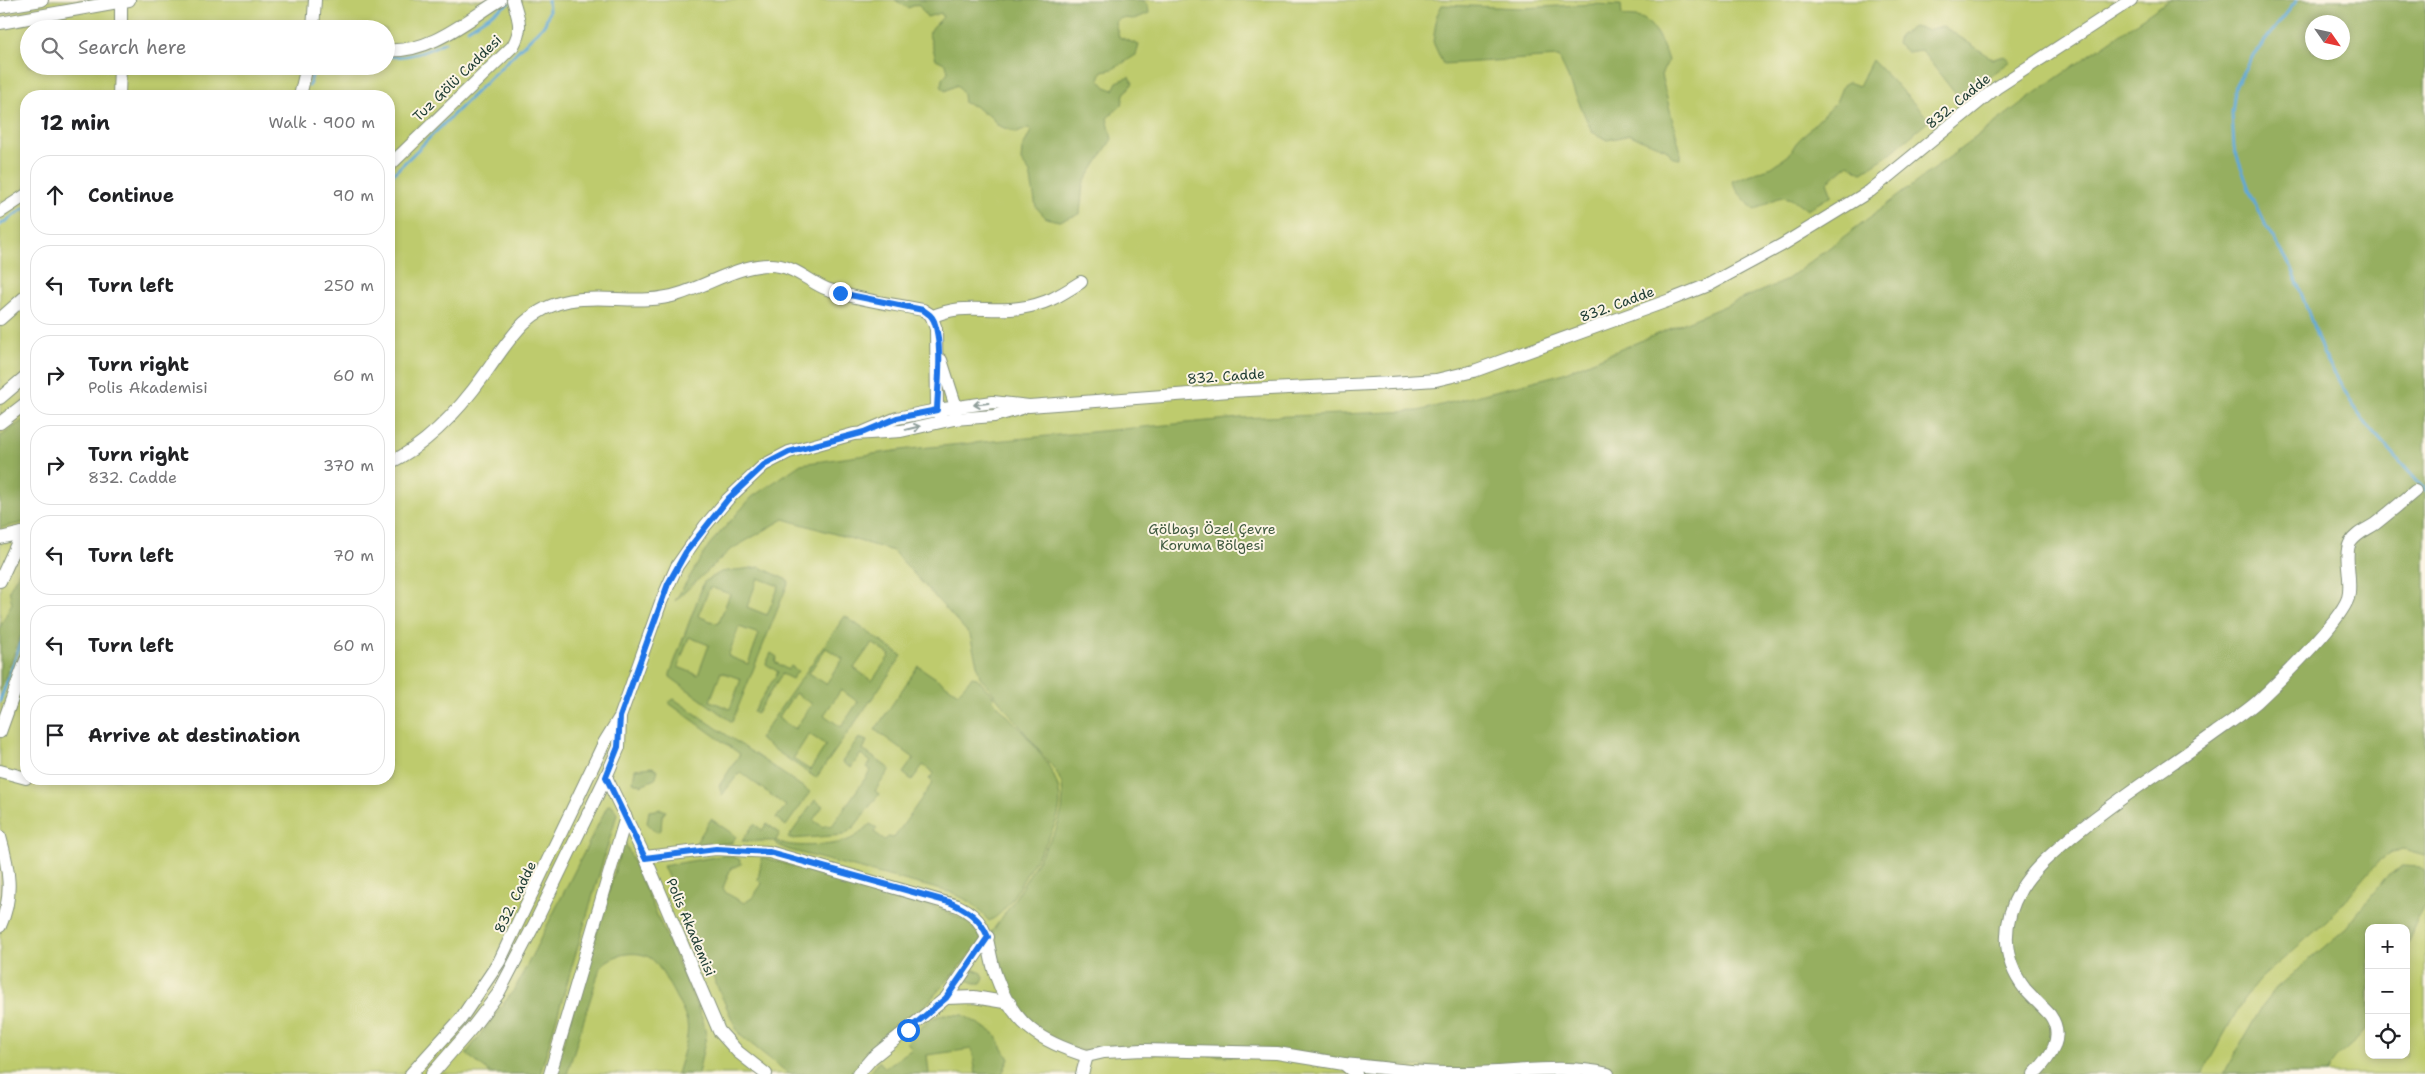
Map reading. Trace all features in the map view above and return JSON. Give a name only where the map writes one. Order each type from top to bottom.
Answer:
[{"type":"street","points":[[0,7],[42,0]]},
{"type":"street","points":[[0,22],[123,0],[122,20]]},
{"type":"street","points":[[313,20],[314,0]]},
{"type":"street","points":[[395,50],[410,49],[429,43],[500,0]]},
{"type":"street","name":"832. Cadde","points":[[411,1074],[460,1020],[499,962],[604,743],[620,717],[668,584],[686,552],[705,526],[752,475],[776,458],[805,446],[864,432],[897,418],[947,414],[994,416],[1030,406],[1230,391],[1436,380],[1474,371],[1661,304],[1717,280],[1831,216],[1904,164],[1996,88],[2131,0]]},
{"type":"street","name":"Tuz Gölü Caddesi","points":[[395,160],[513,46],[520,34],[514,2]]},
{"type":"street","points":[[119,90],[120,75]]},
{"type":"street","points":[[301,90],[305,75]]},
{"type":"street","points":[[0,212],[20,199]]},
{"type":"street","points":[[395,460],[415,448],[447,420],[470,394],[523,324],[542,310],[564,300],[601,297],[661,298],[685,292],[741,270],[770,265],[792,270],[826,288],[923,310],[932,317],[936,329],[947,414]]},
{"type":"street","points":[[932,317],[946,310],[1019,308],[1051,301],[1081,282]]},
{"type":"street","points":[[0,319],[20,301]]},
{"type":"street","points":[[938,350],[947,414]]},
{"type":"street","points":[[20,381],[4,395],[20,403]]},
{"type":"street","points":[[0,423],[20,407]]},
{"type":"street","points":[[2034,1074],[2053,1053],[2056,1040],[2051,1017],[2025,988],[2008,959],[2006,924],[2020,890],[2030,875],[2077,832],[2114,802],[2179,759],[2256,703],[2303,655],[2345,607],[2350,586],[2349,545],[2360,532],[2374,524],[2415,491]]},
{"type":"street","points":[[0,538],[20,534]]},
{"type":"street","points":[[0,581],[20,541]]},
{"type":"street","points":[[0,732],[20,677]]},
{"type":"street","name":"832. Cadde","points":[[432,1074],[472,1028],[498,994],[536,923],[606,777],[618,747],[620,717]]},
{"type":"street","points":[[0,771],[20,777]]},
{"type":"street","name":"Polis Akademisi","points":[[606,777],[645,858],[720,1030],[733,1047],[766,1074]]},
{"type":"street","points":[[550,1074],[626,817]]},
{"type":"street","points":[[0,840],[9,874],[9,890],[8,904],[0,926]]},
{"type":"street","points":[[645,858],[725,849],[777,853],[949,902],[976,917],[988,937],[996,975],[1010,1003],[1034,1033],[1059,1048],[1087,1056],[1123,1051],[1196,1050],[1277,1053],[1344,1064],[1456,1073],[1570,1068],[1608,1074]]},
{"type":"street","points":[[858,1074],[872,1058],[946,998],[988,937]]},
{"type":"street","points":[[946,998],[974,997],[1010,1003]]},
{"type":"street","points":[[1082,1074],[1087,1056]]},
{"type":"street","points":[[1344,1064],[1356,1074]]},
{"type":"green space","name":"Gölbaşı Özel Çevre Koruma Bölgesi","points":[[0,0],[2425,0],[2425,1074],[0,1074]]},
{"type":"green space","points":[[895,0],[1143,0],[1148,6],[1149,13],[1135,19],[1121,18],[1115,22],[1119,37],[1139,45],[1136,55],[1113,69],[1102,71],[1099,79],[1106,87],[1113,90],[1117,82],[1129,77],[1133,83],[1124,94],[1122,105],[1107,118],[1112,139],[1083,184],[1080,214],[1059,221],[1046,218],[1036,207],[1030,173],[1021,161],[1022,149],[1031,131],[1029,128],[1017,133],[997,125],[990,115],[983,113],[975,106],[964,103],[963,94],[957,85],[945,91],[941,86],[942,79],[948,72],[946,64],[936,59],[929,34],[943,17],[941,13],[927,17],[918,4],[908,8]]},
{"type":"green space","points":[[2169,0],[2425,0],[2425,856],[2403,850],[2390,853],[2378,862],[2328,920],[2260,979],[2243,1000],[2202,1074],[1499,1073],[1322,1059],[1104,1052],[1059,1048],[1010,1003],[988,937],[1011,905],[1056,830],[1062,810],[1062,784],[1056,771],[980,677],[970,635],[893,551],[784,519],[730,550],[675,601],[709,545],[752,497],[801,464],[909,449],[1240,418],[1418,411],[1561,374],[1785,281],[2032,95]]},
{"type":"green space","points":[[1594,4],[1621,5],[1622,16],[1637,17],[1645,20],[1660,39],[1668,61],[1661,75],[1680,149],[1680,159],[1673,158],[1666,149],[1630,135],[1607,140],[1592,132],[1559,57],[1443,64],[1433,42],[1437,15],[1442,5],[1524,8]]},
{"type":"green space","points":[[1943,26],[1993,59],[2005,56],[2011,61],[1961,97],[1957,96],[1921,50],[1908,52],[1897,44],[1899,36],[1913,27],[1927,30]]},
{"type":"green space","points":[[1872,60],[1930,120],[1887,156],[1861,173],[1849,164],[1827,182],[1832,195],[1807,210],[1792,199],[1781,198],[1775,199],[1754,210],[1738,192],[1732,181],[1772,167],[1789,155],[1796,143],[1836,102],[1843,85],[1848,82],[1859,86]]},
{"type":"green space","points":[[20,422],[20,523],[0,528],[0,437]]},
{"type":"green space","points":[[760,567],[789,581],[732,722],[670,677],[704,582],[721,572]],"holes":[[[758,578],[779,586],[767,615],[747,607]],[[710,587],[730,594],[718,624],[698,616]],[[739,627],[759,634],[748,664],[728,656]],[[689,637],[709,645],[698,675],[678,667]],[[721,672],[741,679],[730,709],[710,701]]]},
{"type":"green space","points":[[20,570],[20,639],[0,691],[0,627],[12,603],[9,590]]},
{"type":"green space","points":[[845,616],[902,656],[816,778],[759,739]],"holes":[[[872,643],[890,655],[872,681],[854,668]],[[826,648],[843,659],[826,684],[809,673]],[[841,690],[858,702],[841,727],[824,715]],[[795,693],[812,704],[795,729],[778,718]],[[809,734],[826,745],[810,770],[793,759]]]},
{"type":"green space","points":[[771,653],[777,657],[775,662],[788,670],[791,666],[798,671],[792,679],[782,674],[756,714],[753,712],[778,672],[766,664]]},
{"type":"green space","points":[[918,666],[958,693],[972,677],[977,678],[994,697],[993,700],[1036,747],[1054,775],[1059,790],[1059,813],[1048,838],[1017,891],[1002,911],[989,921],[972,903],[953,893],[789,850],[779,846],[775,841],[742,841],[754,824],[762,830],[767,824],[780,833],[776,840],[781,843],[799,846],[842,842],[851,839],[870,824],[877,828],[874,832],[885,840],[888,837],[894,838],[933,782],[929,779],[934,773],[923,765],[912,780],[903,773],[914,758],[875,730]]},
{"type":"green space","points":[[674,699],[810,792],[786,826],[776,818],[786,806],[740,772],[722,795],[719,786],[740,754],[670,704],[669,702]]},
{"type":"green space","points":[[859,738],[867,741],[863,750],[890,769],[875,791],[879,794],[854,827],[844,835],[788,838],[815,800],[823,806],[813,820],[823,827],[826,825],[832,826],[871,770],[867,767],[871,762],[861,754],[851,768],[842,762]]},
{"type":"green space","points":[[652,767],[658,770],[655,779],[641,785],[633,782],[635,769]]},
{"type":"green space","points":[[608,805],[613,806],[617,814],[540,1074],[492,1074],[466,1054],[516,987]]},
{"type":"green space","points":[[661,809],[666,811],[662,816],[661,830],[656,832],[647,823],[649,811]]},
{"type":"green space","points":[[711,819],[736,836],[732,843],[694,846]]},
{"type":"green space","points":[[624,840],[703,1020],[706,1036],[698,1074],[677,1074],[685,1048],[688,1028],[678,1000],[667,981],[654,961],[649,957],[642,954],[626,954],[611,959],[600,968],[567,1074],[554,1074]]},
{"type":"green space","points":[[726,855],[739,859],[742,864],[731,868],[723,888],[726,893],[744,903],[752,898],[762,884],[758,880],[762,857],[937,907],[966,921],[978,933],[982,941],[922,1009],[906,1024],[869,1052],[850,1074],[789,1074],[740,1035],[663,866]]},
{"type":"green space","points":[[2403,866],[2420,867],[2425,871],[2425,903],[2410,937],[2410,924],[2365,924],[2365,1030],[2359,1038],[2335,1060],[2326,1074],[2223,1074],[2263,1005],[2276,988],[2344,930],[2386,877]]},
{"type":"green space","points":[[972,969],[982,973],[984,978],[981,983],[974,983],[966,979]]},
{"type":"green space","points":[[944,1014],[963,1015],[994,1033],[1009,1059],[1002,1074],[976,1074],[972,1049],[927,1055],[929,1074],[868,1074],[879,1061],[885,1068],[912,1049],[907,1042],[923,1025]]},
{"type":"waterway","points":[[395,172],[545,24],[549,11],[548,0]]},
{"type":"waterway","points":[[2297,0],[2250,60],[2236,84],[2232,113],[2234,147],[2250,192],[2267,228],[2292,268],[2323,353],[2351,402],[2367,425],[2425,490]]},
{"type":"waterway","points":[[468,29],[509,3]]},
{"type":"waterway","points":[[395,57],[417,54],[445,42]]},
{"type":"waterway","points":[[309,86],[312,75]]},
{"type":"waterway","points":[[0,225],[20,211]]},
{"type":"waterway","points":[[0,701],[20,646]]},
{"type":"route","points":[[840,293],[923,310],[931,315],[936,329],[938,350],[937,410],[897,418],[864,432],[805,446],[789,452],[764,465],[728,499],[686,552],[668,584],[620,717],[618,747],[606,777],[621,804],[645,858],[716,849],[777,853],[949,902],[976,917],[984,927],[988,937],[946,998],[908,1030]]}]
